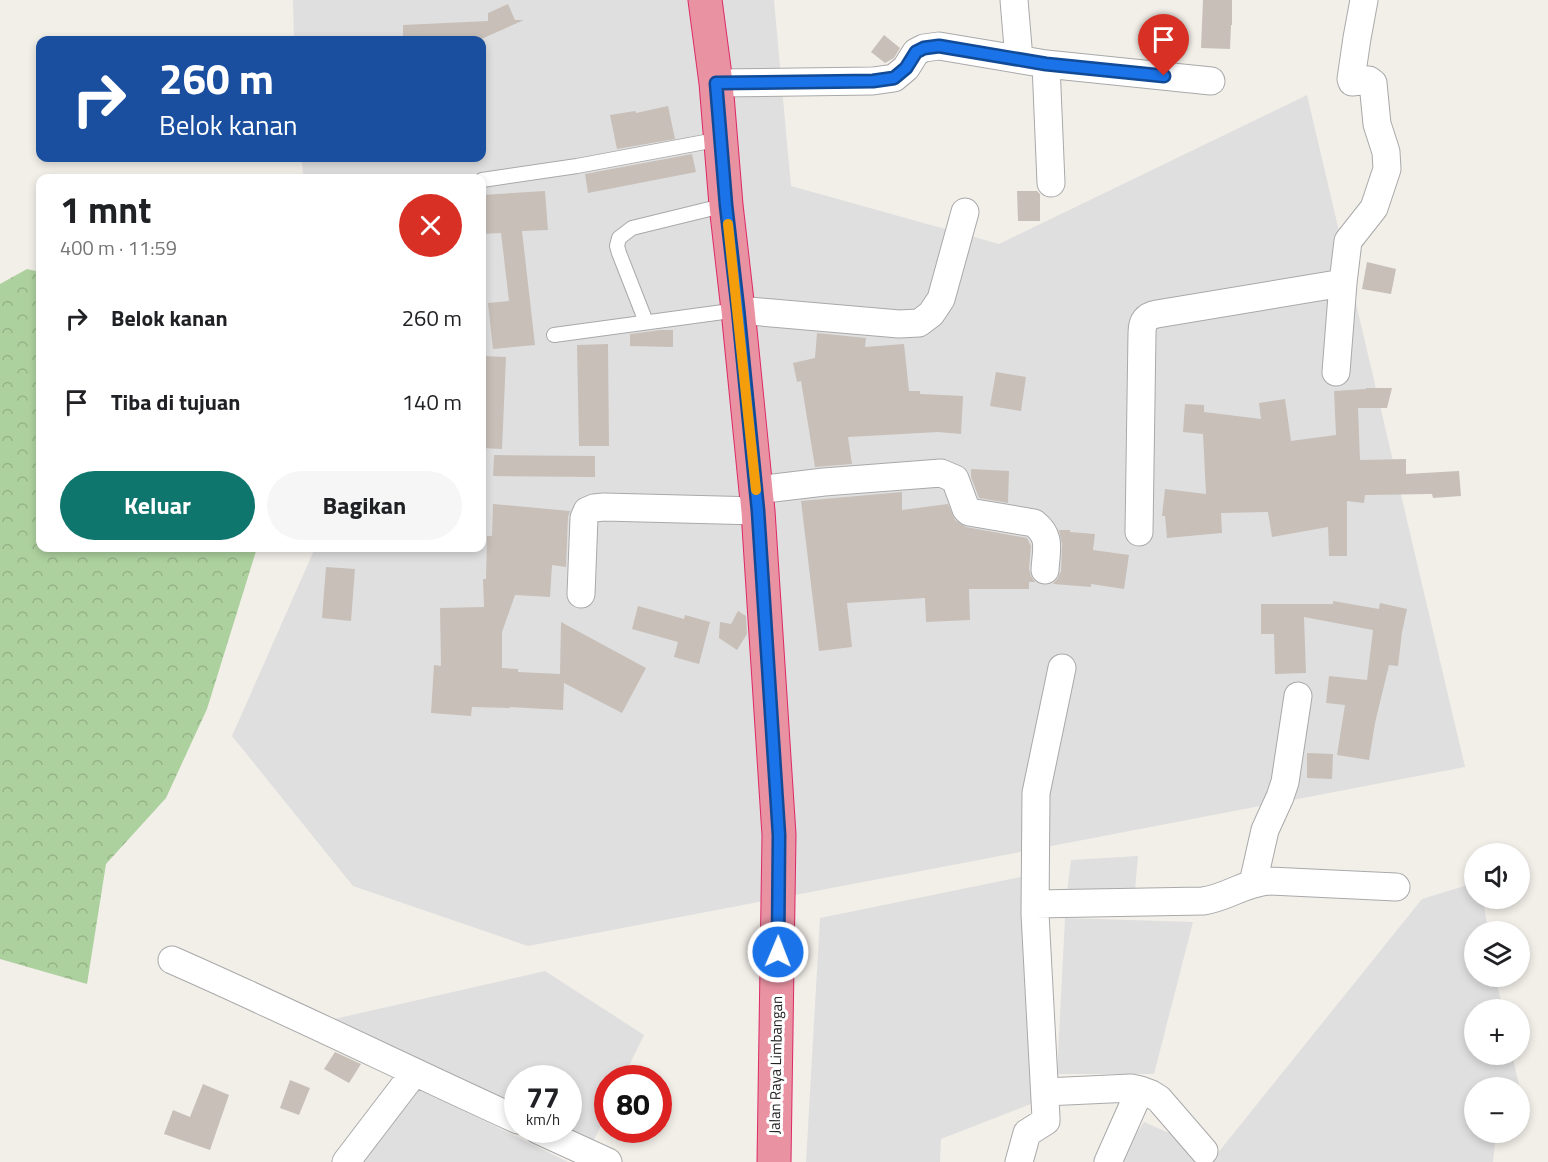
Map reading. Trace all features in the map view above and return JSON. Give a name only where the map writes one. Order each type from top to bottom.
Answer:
[{"type":"highway","name":"Jalan Raya Limbangan","points":[[705,0],[716,83],[726,205],[757,500],[779,835],[774,1162]]},
{"type":"street","points":[[1014,0],[1019,59]]},
{"type":"street","points":[[1336,372],[1348,240],[1376,204],[1388,164],[1377,124],[1373,83],[1368,80],[1352,82],[1351,79],[1364,0]]},
{"type":"street","points":[[716,83],[873,81],[894,78],[906,68],[916,52],[924,48],[939,46],[1046,64],[1211,81]]},
{"type":"street","points":[[1046,64],[1051,183]]},
{"type":"street","points":[[738,309],[899,324],[919,323],[931,314],[941,299],[965,212]]},
{"type":"street","points":[[1139,532],[1142,333],[1147,318],[1157,314],[1343,283]]},
{"type":"street","points":[[581,594],[584,518],[587,511],[594,508],[757,500],[825,482],[941,473],[955,479],[969,512],[1034,523],[1041,528],[1046,535],[1047,543],[1044,570]]},
{"type":"street","points":[[1020,1162],[1027,1132],[1046,1121],[1036,965],[1036,793],[1062,668]]},
{"type":"street","points":[[1253,883],[1265,830],[1285,782],[1298,696]]},
{"type":"street","points":[[1035,904],[1203,901],[1219,898],[1253,883],[1268,881],[1396,887]]},
{"type":"street","points":[[172,960],[504,1114]]},
{"type":"street","points":[[346,1162],[414,1073]]},
{"type":"street","points":[[1045,1092],[1140,1089],[1159,1099],[1204,1151]]},
{"type":"street","points":[[1108,1162],[1140,1089]]},
{"type":"street","points":[[566,1143],[608,1162]]},
{"type":"lane","points":[[486,179],[577,166],[721,139]]},
{"type":"lane","points":[[646,322],[619,254],[617,246],[619,238],[632,228],[726,205]]},
{"type":"lane","points":[[554,335],[738,309]]},
{"type":"shaded area","points":[[293,0],[774,0],[791,186],[999,244],[1307,95],[1465,767],[528,946],[353,886],[232,736],[313,552],[486,552],[486,174],[303,174],[302,162],[486,162],[486,36],[294,36]]},
{"type":"shaded area","points":[[1138,856],[1134,902],[1067,893],[1071,860]]},
{"type":"shaded area","points":[[1035,874],[1031,1104],[941,1139],[940,1162],[806,1162],[820,918]]},
{"type":"shaded area","points":[[1464,886],[1464,909],[1485,909],[1486,921],[1464,921],[1464,987],[1498,987],[1500,999],[1464,999],[1464,1065],[1514,1065],[1517,1077],[1464,1077],[1464,1143],[1495,1143],[1493,1162],[1117,1162],[1144,1122],[1217,1154],[1422,899]]},
{"type":"shaded area","points":[[1065,918],[1193,922],[1154,1074],[1057,1074]]},
{"type":"shaded area","points":[[545,971],[644,1035],[629,1065],[594,1065],[593,1142],[582,1137],[582,1065],[504,1065],[504,1101],[330,1020]]},
{"type":"shaded area","points":[[420,1089],[504,1130],[504,1143],[529,1143],[568,1162],[364,1162]]},
{"type":"green space","points":[[27,269],[36,271],[36,552],[256,552],[207,709],[166,798],[106,864],[87,984],[0,959],[0,284]]},
{"type":"building","points":[[1203,0],[1232,0],[1230,49],[1201,48]]},
{"type":"building","points":[[508,4],[515,20],[524,20],[486,37],[403,36],[403,25],[488,21],[488,13]]},
{"type":"building","points":[[884,35],[900,48],[894,58],[885,63],[871,52]]},
{"type":"building","points":[[668,106],[675,139],[617,149],[610,115],[635,111],[636,113]]},
{"type":"building","points":[[692,154],[696,172],[588,193],[585,174]]},
{"type":"building","points":[[545,191],[548,230],[522,231],[535,345],[493,349],[488,303],[509,301],[501,233],[486,234],[486,195]]},
{"type":"building","points":[[1017,191],[1037,191],[1040,194],[1040,221],[1018,221]]},
{"type":"building","points":[[1367,262],[1396,269],[1391,294],[1362,289]]},
{"type":"building","points":[[673,330],[673,347],[630,346],[630,334]]},
{"type":"building","points":[[817,333],[866,338],[865,347],[904,344],[909,391],[920,391],[920,394],[963,396],[961,434],[938,432],[848,437],[852,464],[815,467],[801,381],[797,382],[793,363],[815,358]]},
{"type":"building","points":[[608,344],[609,446],[579,446],[577,345]]},
{"type":"building","points":[[486,356],[506,357],[502,449],[486,448]]},
{"type":"building","points":[[996,372],[1026,377],[1021,411],[990,406]]},
{"type":"building","points":[[1392,388],[1387,408],[1358,408],[1360,460],[1406,459],[1406,474],[1459,471],[1461,496],[1433,498],[1432,494],[1365,495],[1364,503],[1347,501],[1347,556],[1329,556],[1328,527],[1272,537],[1268,512],[1221,513],[1222,533],[1167,538],[1165,516],[1162,516],[1165,489],[1206,494],[1203,434],[1183,432],[1185,404],[1204,405],[1204,412],[1261,419],[1259,403],[1285,399],[1291,441],[1336,435],[1334,391]]},
{"type":"building","points":[[494,455],[595,456],[595,477],[493,476]]},
{"type":"building","points":[[971,469],[1009,471],[1008,503],[979,498],[971,477]]},
{"type":"building","points":[[902,492],[902,510],[948,504],[955,520],[966,527],[1027,538],[1031,546],[1029,569],[1035,582],[1029,582],[1029,589],[969,589],[970,620],[926,622],[925,598],[847,603],[852,647],[819,651],[801,501]]},
{"type":"building","points":[[493,504],[570,511],[566,567],[552,565],[550,597],[515,595],[502,632],[502,668],[518,669],[518,672],[560,674],[561,622],[646,668],[622,713],[564,683],[563,710],[472,707],[471,716],[431,713],[434,665],[441,666],[440,608],[484,607],[483,579],[486,579],[487,536],[492,536]]},
{"type":"building","points":[[1059,530],[1095,534],[1093,550],[1129,555],[1124,589],[1091,584],[1091,587],[1053,584],[1061,571],[1062,544]]},
{"type":"building","points":[[326,567],[355,569],[351,621],[322,618]]},
{"type":"building","points":[[1333,601],[1379,609],[1380,603],[1407,609],[1398,666],[1389,665],[1369,760],[1337,755],[1345,705],[1326,703],[1329,676],[1367,680],[1373,630],[1304,617],[1306,673],[1275,674],[1274,634],[1261,634],[1261,604],[1333,604]]},
{"type":"building","points":[[638,606],[684,619],[685,615],[710,622],[699,664],[674,657],[678,642],[632,629]]},
{"type":"building","points":[[738,611],[746,616],[747,634],[737,650],[719,638],[720,622],[731,624]]},
{"type":"building","points":[[1307,753],[1333,754],[1332,779],[1307,778]]},
{"type":"building","points":[[335,1052],[361,1064],[349,1083],[324,1069]]},
{"type":"building","points":[[290,1080],[310,1088],[299,1115],[280,1108]]},
{"type":"building","points":[[203,1084],[229,1095],[210,1150],[164,1134],[173,1110],[190,1117]]},
{"type":"slow traffic","points":[[728,224],[756,490]]},
{"type":"route","points":[[778,952],[779,835],[758,511],[726,205],[716,83],[873,81],[894,78],[906,68],[916,52],[924,48],[939,46],[1046,64],[1164,76]]}]
